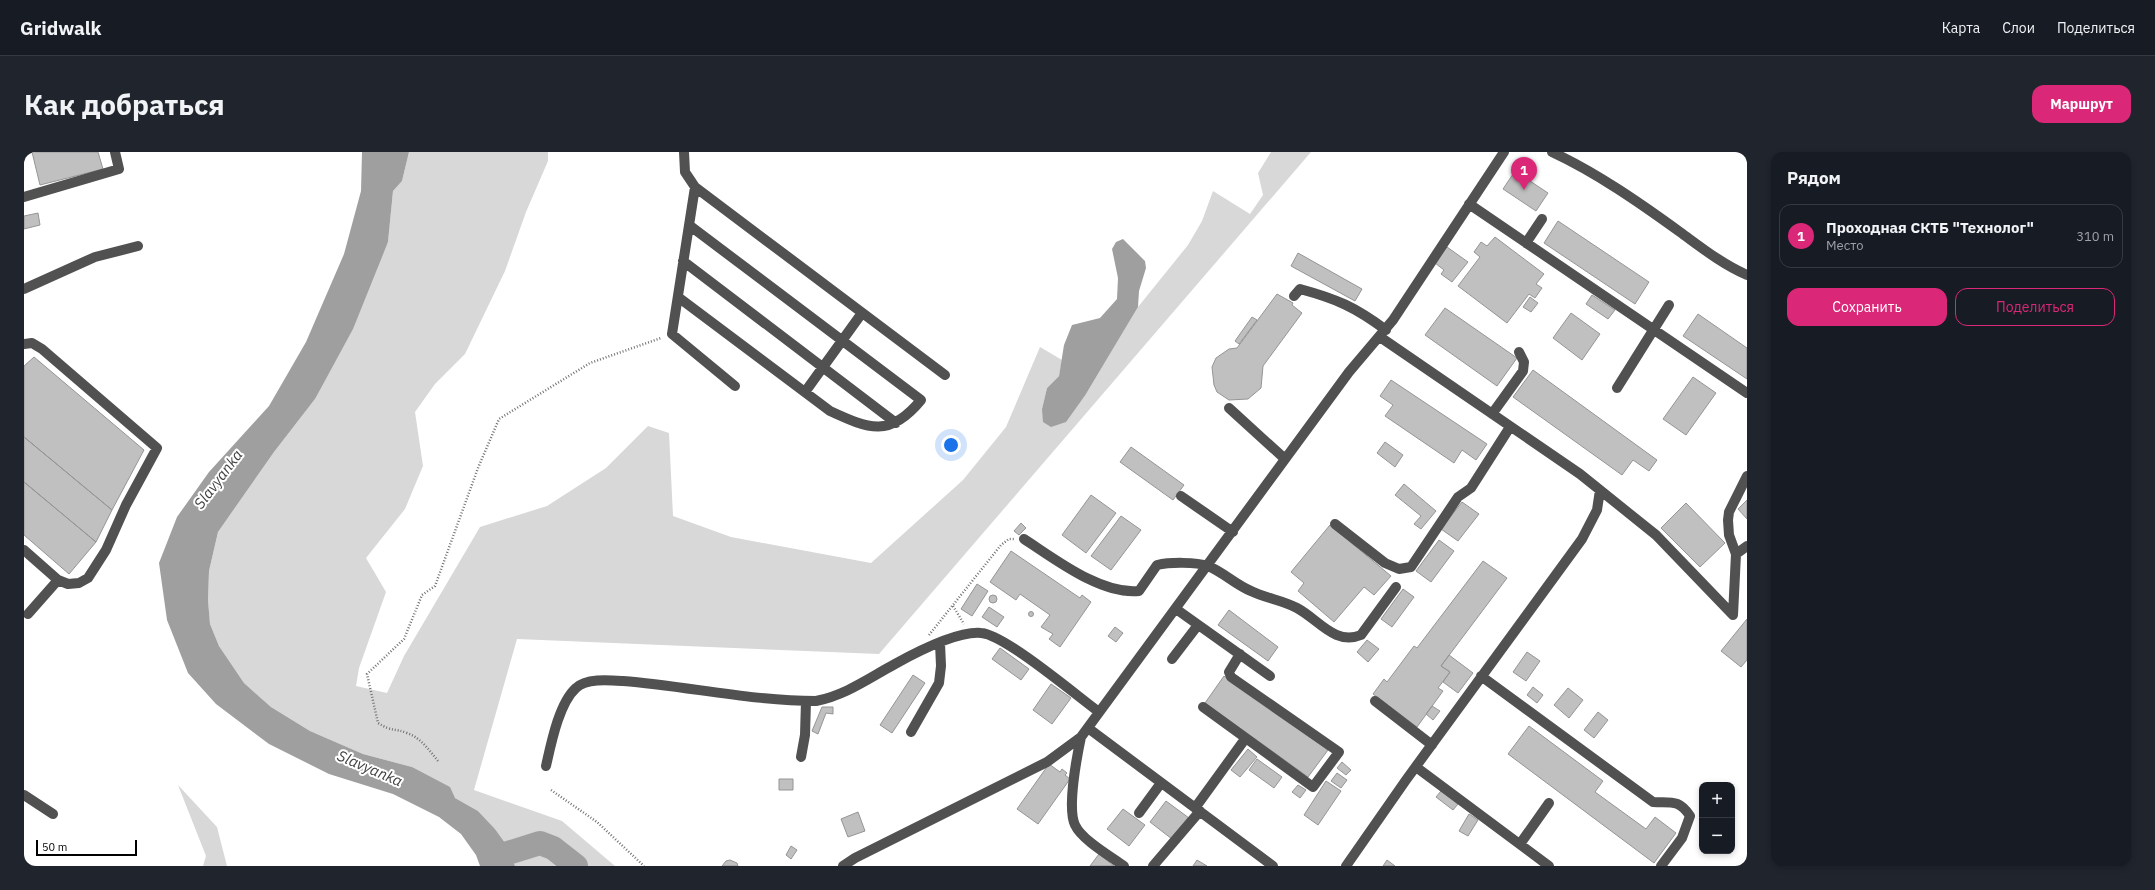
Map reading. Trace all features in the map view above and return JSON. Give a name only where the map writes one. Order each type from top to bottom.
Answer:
[{"type":"lane","points":[[24,197],[119,169],[115,152]]},
{"type":"lane","points":[[843,866],[855,858],[1047,762],[1081,737],[1349,372],[1383,333],[1504,152]]},
{"type":"lane","points":[[1552,152],[1579,165],[1632,199],[1713,257],[1747,275]]},
{"type":"lane","points":[[684,153],[685,172],[695,187],[945,375]]},
{"type":"lane","points":[[695,187],[672,334],[735,386]]},
{"type":"lane","points":[[1469,204],[1747,393]]},
{"type":"lane","points":[[1526,243],[1542,219]]},
{"type":"lane","points":[[678,297],[830,411],[858,424],[876,427],[896,423],[910,414],[921,400],[689,225]]},
{"type":"lane","points":[[24,289],[95,257],[138,246]]},
{"type":"lane","points":[[683,261],[896,423]]},
{"type":"lane","points":[[1294,296],[1300,289],[1340,301],[1359,310],[1383,333],[1492,414],[1600,490],[1656,535],[1733,615],[1736,554],[1729,535],[1728,520],[1732,505],[1747,476]]},
{"type":"lane","points":[[1617,388],[1669,305]]},
{"type":"lane","points":[[805,392],[862,313]]},
{"type":"lane","points":[[24,344],[32,343],[42,349],[157,448],[126,505],[106,550],[88,578],[79,583],[58,580],[24,550]]},
{"type":"lane","points":[[1492,414],[1523,371],[1524,362],[1519,352]]},
{"type":"lane","points":[[1229,408],[1285,459]]},
{"type":"lane","points":[[1335,524],[1385,562],[1399,569],[1411,567],[1458,497],[1471,488],[1510,426]]},
{"type":"lane","points":[[1346,866],[1481,676],[1582,540],[1597,510],[1600,490]]},
{"type":"lane","points":[[1181,496],[1233,532]]},
{"type":"lane","points":[[1024,540],[1082,575],[1126,592],[1139,591],[1157,565],[1170,562],[1208,566],[1250,591],[1296,608],[1340,637],[1352,639],[1361,635],[1396,587]]},
{"type":"lane","points":[[1736,554],[1747,546]]},
{"type":"lane","points":[[28,614],[58,580]]},
{"type":"lane","points":[[1176,609],[1270,676]]},
{"type":"lane","points":[[1172,659],[1198,625]]},
{"type":"lane","points":[[546,766],[563,709],[570,694],[583,683],[622,681],[806,701],[833,697],[852,689],[924,648],[968,634],[981,633],[1006,643],[1099,712]]},
{"type":"lane","points":[[911,732],[939,683],[941,666],[940,643]]},
{"type":"lane","points":[[1203,707],[1313,787],[1339,752],[1231,677],[1229,672],[1240,654]]},
{"type":"lane","points":[[1481,676],[1653,802],[1675,802],[1684,807],[1690,816],[1682,838],[1661,866]]},
{"type":"lane","points":[[801,757],[805,735],[806,701]]},
{"type":"lane","points":[[1375,701],[1432,745]]},
{"type":"lane","points":[[1088,728],[1273,866]]},
{"type":"lane","points":[[1081,737],[1075,767],[1072,801],[1072,814],[1075,825],[1082,834],[1124,866]]},
{"type":"lane","points":[[1154,866],[1198,810],[1245,739]]},
{"type":"lane","points":[[1416,767],[1549,866]]},
{"type":"lane","points":[[1139,813],[1161,783]]},
{"type":"lane","points":[[24,795],[53,814]]},
{"type":"lane","points":[[1520,844],[1549,803]]},
{"type":"path","points":[[438,761],[423,743],[408,733],[389,730],[378,723],[367,674],[404,639],[422,596],[435,586],[478,468],[499,419],[590,363],[672,334]]},
{"type":"path","points":[[924,648],[925,641],[931,630],[953,606],[1001,545],[1009,539],[1024,540]]},
{"type":"path","points":[[953,606],[968,634]]},
{"type":"path","points":[[551,790],[597,822],[644,866]]},
{"type":"shaded area","points":[[409,152],[548,152],[548,161],[526,212],[505,271],[465,354],[435,384],[415,412],[423,466],[405,509],[366,558],[386,592],[359,668],[356,686],[387,693],[404,656],[480,527],[547,506],[606,468],[648,426],[669,433],[673,516],[731,537],[871,563],[963,480],[1006,427],[1040,347],[1062,360],[1059,376],[1047,388],[1042,409],[1086,394],[1138,307],[1188,245],[1202,221],[1213,191],[1250,214],[1263,195],[1258,173],[1271,152],[1311,152],[879,654],[517,639],[474,790],[562,821],[615,866],[586,866],[559,845],[543,840],[533,840],[508,847],[495,829],[478,811],[455,798],[412,767],[363,754],[310,731],[271,707],[244,683],[219,646],[210,624],[208,600],[209,571],[218,532],[274,452],[315,399],[388,242],[393,191],[402,181]]},
{"type":"shaded area","points":[[178,785],[217,827],[227,866],[203,866],[206,856]]},
{"type":"shaded area","points":[[538,848],[547,849],[570,866],[515,866],[512,856],[522,851]]},
{"type":"water","name":"Slavyanka","points":[[362,152],[409,152],[402,181],[393,191],[388,242],[353,329],[315,399],[274,452],[218,532],[209,571],[208,600],[210,624],[219,646],[244,683],[271,707],[310,731],[363,754],[412,767],[450,787],[455,798],[478,811],[495,829],[508,847],[515,866],[480,866],[476,855],[461,834],[439,817],[393,794],[329,774],[269,744],[216,704],[188,673],[167,620],[159,563],[177,517],[209,472],[269,406],[306,342],[344,254],[361,191]]},
{"type":"water","points":[[1123,239],[1145,261],[1146,268],[1139,291],[1138,307],[1086,394],[1066,422],[1051,427],[1043,422],[1042,409],[1047,388],[1059,376],[1064,345],[1072,325],[1100,318],[1117,299],[1118,278],[1112,249],[1116,242]]},
{"type":"building","points":[[32,152],[98,152],[103,169],[40,185]]},
{"type":"building","points":[[1515,171],[1548,193],[1536,211],[1503,189]]},
{"type":"building","points":[[38,213],[40,225],[24,229],[24,216]]},
{"type":"building","points":[[1558,221],[1649,282],[1635,304],[1544,243]]},
{"type":"building","points":[[1495,237],[1544,274],[1536,284],[1542,288],[1535,298],[1529,294],[1507,323],[1458,286],[1480,257],[1474,252],[1481,242],[1487,246]]},
{"type":"building","points":[[1447,247],[1468,262],[1452,282],[1441,274],[1444,270],[1435,263]]},
{"type":"building","points":[[1298,253],[1362,289],[1355,301],[1291,266]]},
{"type":"building","points":[[1277,294],[1293,303],[1292,305],[1302,313],[1263,366],[1261,388],[1248,399],[1229,400],[1217,392],[1214,385],[1212,367],[1216,358],[1229,349],[1237,348]]},
{"type":"building","points":[[1592,295],[1615,310],[1608,319],[1586,304]]},
{"type":"building","points":[[1530,297],[1538,303],[1531,312],[1523,307]]},
{"type":"building","points":[[1445,308],[1517,358],[1497,386],[1425,335]]},
{"type":"building","points":[[1571,313],[1600,334],[1582,360],[1553,338]]},
{"type":"building","points":[[1698,314],[1747,348],[1747,379],[1683,336]]},
{"type":"building","points":[[1252,317],[1257,320],[1239,344],[1235,341]]},
{"type":"building","points":[[34,357],[144,450],[112,510],[24,437],[24,366]]},
{"type":"building","points":[[1533,370],[1657,460],[1649,471],[1633,460],[1622,475],[1513,397]]},
{"type":"building","points":[[1693,377],[1716,393],[1686,435],[1663,419]]},
{"type":"building","points":[[1391,380],[1487,444],[1476,460],[1462,450],[1454,463],[1385,416],[1393,405],[1380,396]]},
{"type":"building","points":[[24,437],[112,510],[96,542],[24,482]]},
{"type":"building","points":[[1385,442],[1403,455],[1395,467],[1377,453]]},
{"type":"building","points":[[1131,447],[1184,485],[1173,500],[1120,462]]},
{"type":"building","points":[[24,482],[96,542],[69,574],[24,535]]},
{"type":"building","points":[[1404,484],[1436,511],[1421,529],[1414,524],[1421,516],[1395,495]]},
{"type":"building","points":[[1091,495],[1116,513],[1086,553],[1062,535]]},
{"type":"building","points":[[1747,500],[1747,519],[1738,509]]},
{"type":"building","points":[[1462,502],[1479,514],[1458,541],[1441,529]]},
{"type":"building","points":[[1686,503],[1725,543],[1700,567],[1661,528]]},
{"type":"building","points":[[1121,516],[1141,530],[1111,570],[1091,556]]},
{"type":"building","points":[[1021,523],[1026,528],[1019,535],[1014,531]]},
{"type":"building","points":[[1330,525],[1391,576],[1374,595],[1364,587],[1334,622],[1298,591],[1304,583],[1291,572]]},
{"type":"building","points":[[1439,540],[1454,551],[1431,582],[1416,571]]},
{"type":"building","points":[[1011,551],[1080,598],[1082,595],[1091,602],[1060,647],[1049,639],[1053,634],[1041,627],[1050,615],[1020,594],[1016,600],[990,582]]},
{"type":"building","points":[[1483,561],[1507,578],[1441,666],[1450,672],[1438,688],[1443,691],[1417,727],[1373,694],[1384,679],[1387,682],[1414,646],[1417,648]]},
{"type":"building","points":[[977,584],[988,591],[972,616],[961,609]]},
{"type":"building","points":[[1403,589],[1414,597],[1392,627],[1381,619]]},
{"type":"building","points":[[993,595],[996,596],[996,602],[993,603],[990,602],[989,599],[990,596]]},
{"type":"building","points":[[989,607],[1004,617],[997,627],[982,617]]},
{"type":"building","points":[[1229,610],[1278,647],[1268,661],[1218,625]]},
{"type":"building","points":[[1031,611],[1034,614],[1031,617],[1028,614]]},
{"type":"building","points":[[1747,619],[1747,660],[1741,667],[1721,651]]},
{"type":"building","points":[[1115,627],[1123,633],[1116,642],[1108,636]]},
{"type":"building","points":[[1367,640],[1379,649],[1368,662],[1357,652]]},
{"type":"building","points":[[1000,648],[1029,669],[1021,680],[992,659]]},
{"type":"building","points":[[1527,652],[1540,661],[1526,681],[1513,672]]},
{"type":"building","points":[[1449,655],[1473,673],[1458,693],[1443,682],[1450,672],[1441,666]]},
{"type":"building","points":[[913,675],[925,683],[892,733],[880,725]]},
{"type":"building","points":[[1224,676],[1328,750],[1308,777],[1205,703]]},
{"type":"building","points":[[1051,684],[1071,698],[1052,724],[1033,710]]},
{"type":"building","points":[[1533,687],[1543,695],[1537,703],[1527,695]]},
{"type":"building","points":[[1568,688],[1583,700],[1569,718],[1554,705]]},
{"type":"building","points":[[1432,706],[1440,711],[1433,720],[1426,714]]},
{"type":"building","points":[[822,707],[833,707],[833,714],[826,713],[818,734],[812,731]]},
{"type":"building","points":[[1598,712],[1608,720],[1594,738],[1584,730]]},
{"type":"building","points":[[1529,726],[1603,781],[1595,792],[1646,829],[1655,817],[1676,833],[1654,863],[1508,754]]},
{"type":"building","points":[[1248,749],[1257,757],[1240,777],[1231,770]]},
{"type":"building","points":[[1257,759],[1282,777],[1274,788],[1249,770]]},
{"type":"building","points":[[1342,762],[1351,770],[1346,775],[1337,768]]},
{"type":"building","points":[[1049,764],[1060,772],[1062,769],[1067,773],[1065,775],[1070,779],[1038,824],[1017,809]]},
{"type":"building","points":[[1337,773],[1347,780],[1341,788],[1331,781]]},
{"type":"building","points":[[779,779],[793,779],[793,790],[779,790]]},
{"type":"building","points":[[1326,781],[1341,791],[1318,825],[1304,815]]},
{"type":"building","points":[[1298,785],[1306,790],[1300,798],[1292,792]]},
{"type":"building","points":[[1441,791],[1458,804],[1453,810],[1436,797]]},
{"type":"building","points":[[1166,801],[1189,818],[1172,839],[1150,822]]},
{"type":"building","points":[[1123,809],[1145,825],[1129,846],[1107,829]]},
{"type":"building","points":[[858,812],[865,831],[848,837],[841,819]]},
{"type":"building","points":[[1469,814],[1478,820],[1468,836],[1459,831]]},
{"type":"building","points":[[791,846],[797,850],[791,859],[786,855]]},
{"type":"building","points":[[1099,854],[1114,866],[1090,866]]},
{"type":"building","points":[[730,860],[737,863],[738,866],[722,866],[726,861]]},
{"type":"building","points":[[1197,860],[1207,866],[1193,866]]},
{"type":"building","points":[[1387,860],[1395,866],[1383,866]]},
{"type":"waterway","points":[[495,857],[540,843],[553,848],[576,866]]},
{"type":"place","name":"Проходная СКТБ \"Технолог\"","points":[[1524,190]]}]
